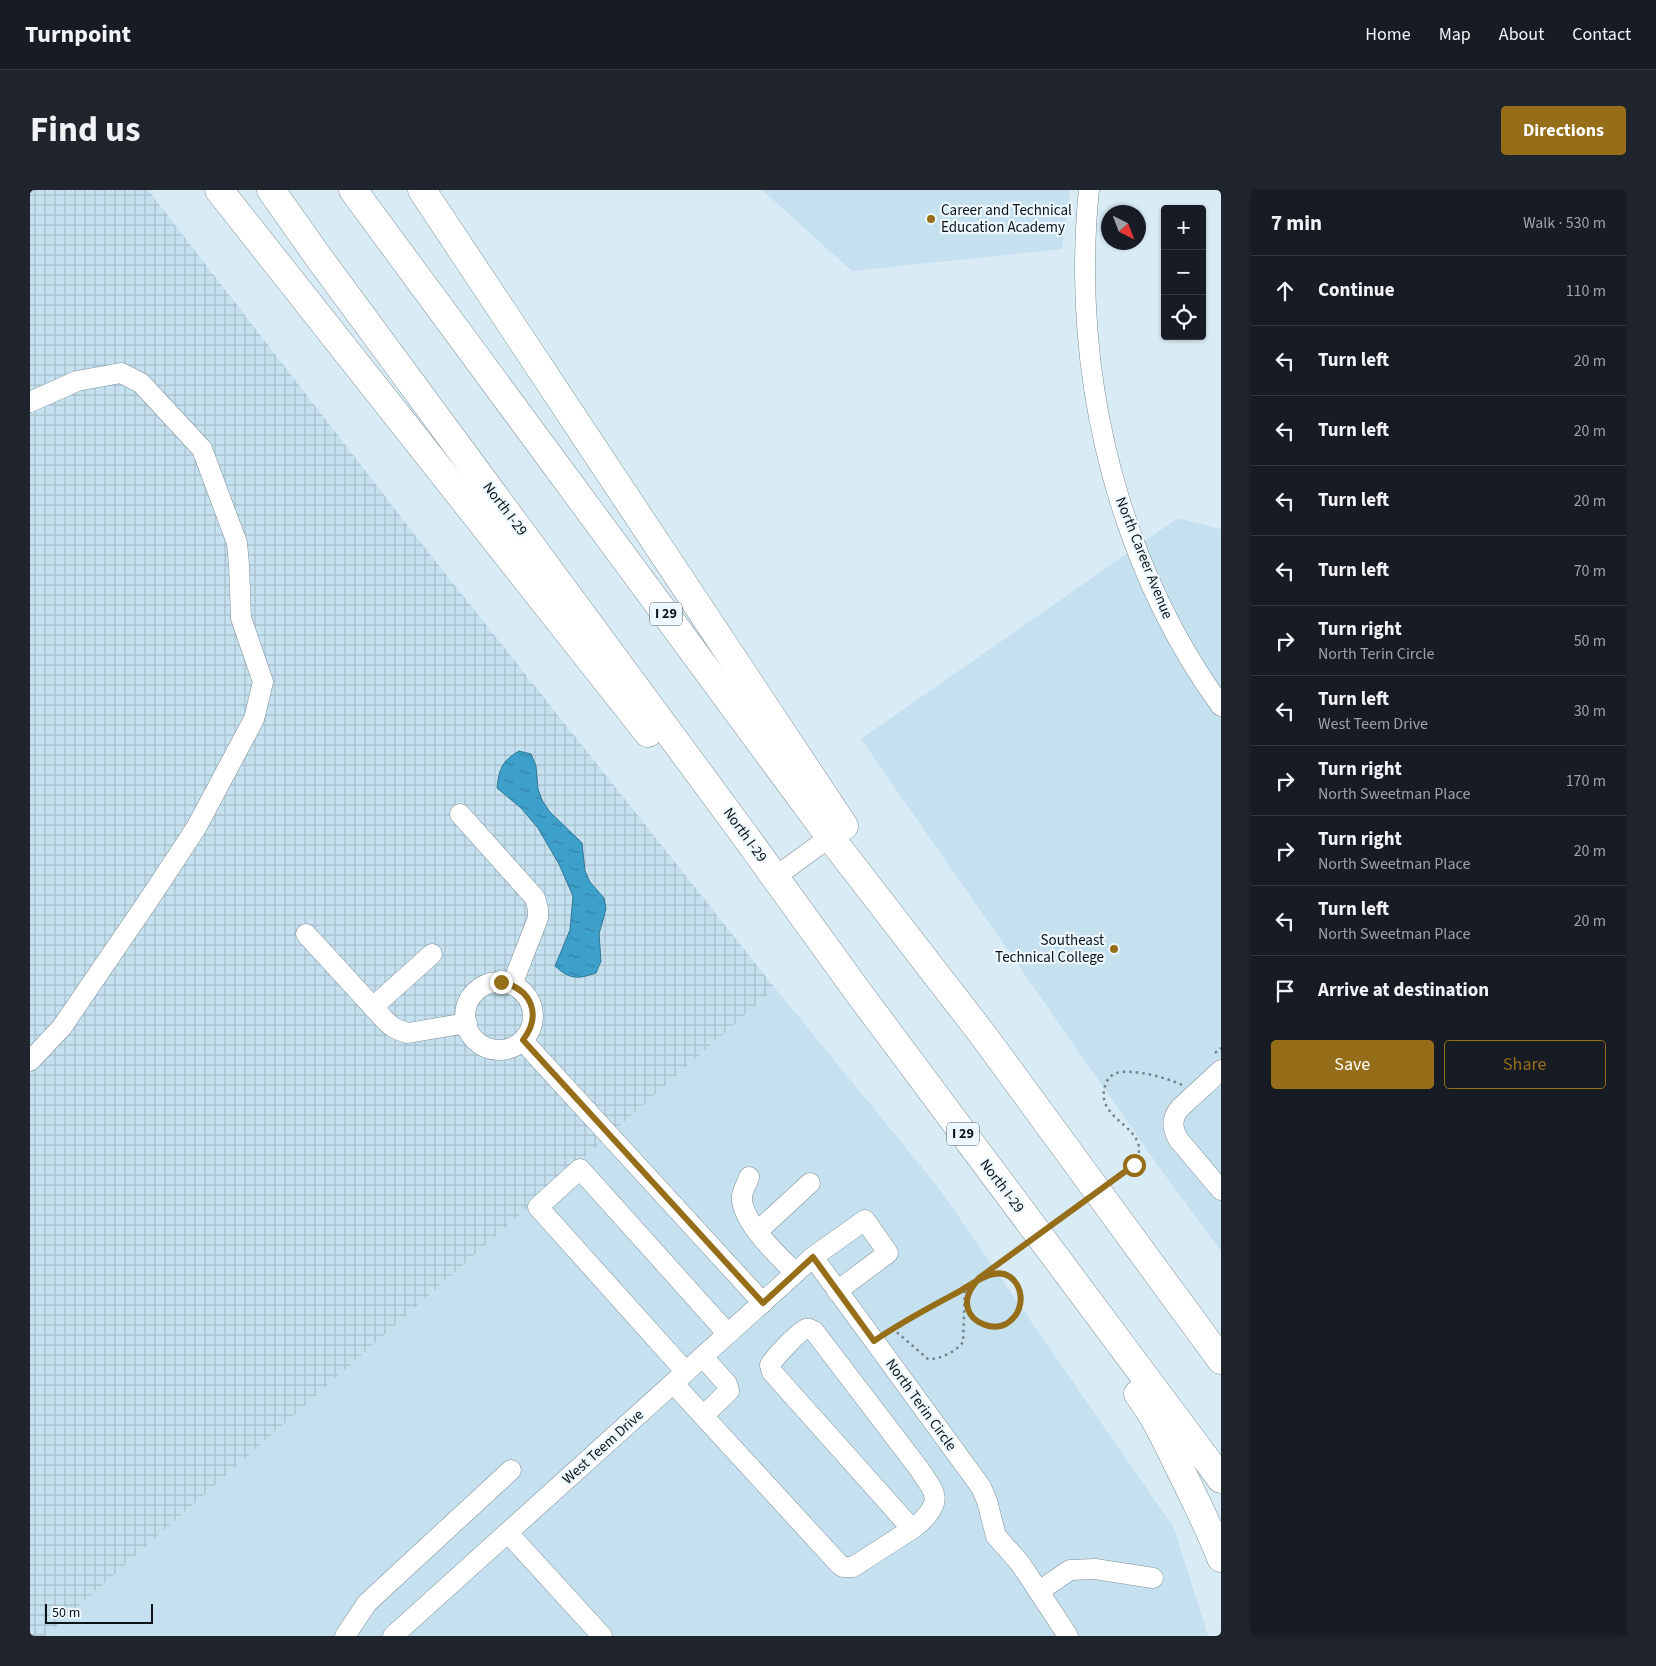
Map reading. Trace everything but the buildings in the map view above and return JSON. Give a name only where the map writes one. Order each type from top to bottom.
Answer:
[{"type":"highway","points":[[219,190],[715,818],[858,992]]},
{"type":"highway","name":"North I-29","points":[[270,190],[858,992],[1221,1479]]},
{"type":"highway","name":"I 29","points":[[353,190],[830,837],[983,1035],[1221,1360]]},
{"type":"highway","points":[[422,190],[983,1035]]},
{"type":"highway","points":[[1069,1275],[1084,1319],[1144,1401],[1209,1527],[1221,1558]]},
{"type":"street","name":"North Career Avenue","points":[[1089,190],[1085,255],[1087,336],[1098,415],[1107,454],[1128,526],[1158,598],[1196,669],[1221,706]]},
{"type":"street","points":[[30,402],[77,381],[121,373],[141,383],[202,449],[236,543],[239,564],[241,618],[263,682],[254,719],[196,828],[62,1027],[30,1061]]},
{"type":"street","points":[[460,814],[535,898],[537,904],[538,918],[512,985]]},
{"type":"street","points":[[775,877],[830,837]]},
{"type":"street","points":[[306,934],[391,1027],[408,1033],[429,1031],[467,1023]]},
{"type":"street","points":[[373,1007],[432,954]]},
{"type":"street","points":[[496,983],[512,985],[522,991],[529,999],[533,1021],[530,1032],[514,1047],[503,1050],[492,1049],[482,1045],[473,1038],[465,1017],[467,1006],[472,996],[480,989],[496,983]]},
{"type":"street","points":[[523,1040],[763,1303]]},
{"type":"street","points":[[1221,1070],[1180,1108],[1175,1115],[1173,1123],[1178,1140],[1221,1190]]},
{"type":"street","points":[[728,1334],[580,1169],[538,1207],[680,1377],[704,1415],[843,1567],[853,1567],[912,1529],[930,1511],[935,1501],[934,1494],[920,1470],[814,1331],[804,1330],[772,1361],[770,1365],[772,1372],[912,1529]]},
{"type":"street","points":[[749,1177],[742,1195],[743,1206],[749,1219],[796,1273]]},
{"type":"street","points":[[758,1231],[810,1183]]},
{"type":"street","name":"West Teem Drive","points":[[393,1636],[813,1257],[865,1220],[888,1253],[837,1291]]},
{"type":"street","name":"North Terin Circle","points":[[813,1257],[981,1487],[987,1501],[996,1536],[1020,1563],[1039,1591]]},
{"type":"street","points":[[702,1357],[727,1384],[729,1391],[704,1415]]},
{"type":"street","points":[[345,1636],[367,1603],[511,1470]]},
{"type":"street","points":[[508,1533],[602,1636]]},
{"type":"street","points":[[1068,1636],[1039,1591],[1070,1570],[1095,1569],[1153,1578]]},
{"type":"path","points":[[874,1341],[892,1328],[966,1288],[991,1274],[998,1273],[1007,1276],[1019,1289],[1021,1298],[1020,1309],[1013,1318],[1004,1325],[993,1327],[982,1324],[973,1318],[968,1309],[967,1299],[971,1288],[979,1278],[1134,1165],[1140,1151],[1138,1142],[1133,1134],[1106,1105],[1103,1090],[1106,1081],[1113,1074],[1123,1072],[1163,1078],[1181,1084]]},
{"type":"path","points":[[892,1328],[928,1359],[934,1360],[960,1347],[963,1342],[966,1288]]},
{"type":"shaded area","points":[[30,190],[148,190],[425,548],[775,988],[45,1636],[30,1636]]},
{"type":"shaded area","name":"Career and Technical Education Academy","points":[[762,190],[1070,190],[1062,249],[852,271]]},
{"type":"shaded area","name":"Southeast Technical College","points":[[1178,518],[1221,529],[1221,1251],[1154,1160],[861,739]]},
{"type":"shaded area","points":[[775,988],[938,1187],[1174,1528],[1208,1636],[45,1636]]},
{"type":"water","points":[[519,751],[531,754],[536,766],[538,789],[542,800],[549,811],[582,843],[585,871],[590,882],[604,898],[606,909],[599,934],[601,961],[596,973],[574,977],[565,974],[555,966],[570,930],[573,896],[559,864],[538,828],[521,808],[497,788],[502,766]]},
{"type":"place","name":"Career and Technical Education Academy","points":[[931,219]]},
{"type":"place","name":"Southeast Technical College","points":[[1114,949]]},
{"type":"route","points":[[501,982],[512,985],[522,991],[529,999],[533,1021],[530,1032],[523,1040],[763,1303],[813,1257],[874,1341],[892,1328],[966,1288],[991,1274],[998,1273],[1007,1276],[1014,1282],[1019,1289],[1021,1298],[1020,1309],[1004,1325],[993,1327],[982,1324],[973,1318],[968,1309],[967,1299],[971,1288],[979,1278],[1134,1165]]}]
